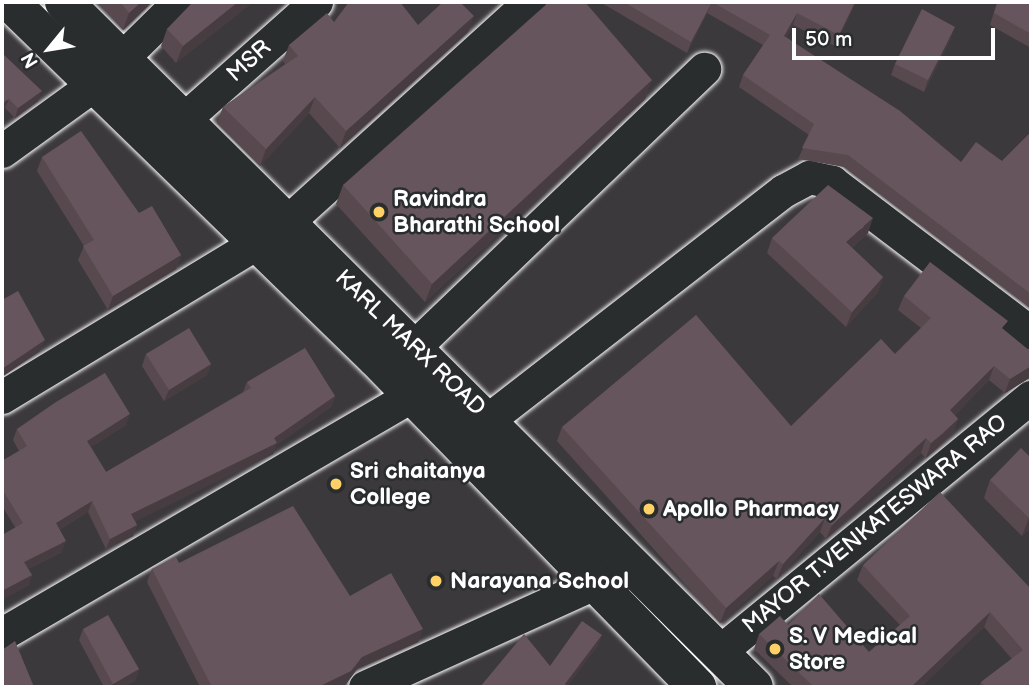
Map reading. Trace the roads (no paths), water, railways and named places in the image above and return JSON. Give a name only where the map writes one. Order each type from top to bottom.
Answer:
[{"type":"main road","name":"KARL MARX ROAD","points":[[10,2],[183,120],[272,233],[412,395],[697,687]]},
{"type":"main road","name":"KARL MARX ROAD","points":[[64,2],[108,71],[272,233],[412,349],[489,419],[754,687]]},
{"type":"street","points":[[2,151],[108,71],[179,2]]},
{"type":"street","name":"MSR","points":[[183,120],[316,2]]},
{"type":"street","points":[[2,397],[272,233],[530,2]]},
{"type":"street","points":[[412,349],[704,69]]},
{"type":"street","points":[[489,419],[783,191],[809,177],[832,182],[1031,333]]},
{"type":"street","points":[[2,634],[412,395]]},
{"type":"street","name":"MAYOR T.VENKATESWARA RAO","points":[[719,652],[1031,397]]},
{"type":"street","points":[[365,687],[594,583],[624,556]]},
{"type":"place","name":"Ravindra Bharathi School","points":[[379,212]]},
{"type":"place","name":"Sri chaitanya College","points":[[336,484]]},
{"type":"place","name":"Apollo Pharmacy","points":[[649,509]]},
{"type":"place","name":"Narayana School","points":[[436,581]]},
{"type":"place","name":"S. V Medical Store","points":[[775,649]]}]
